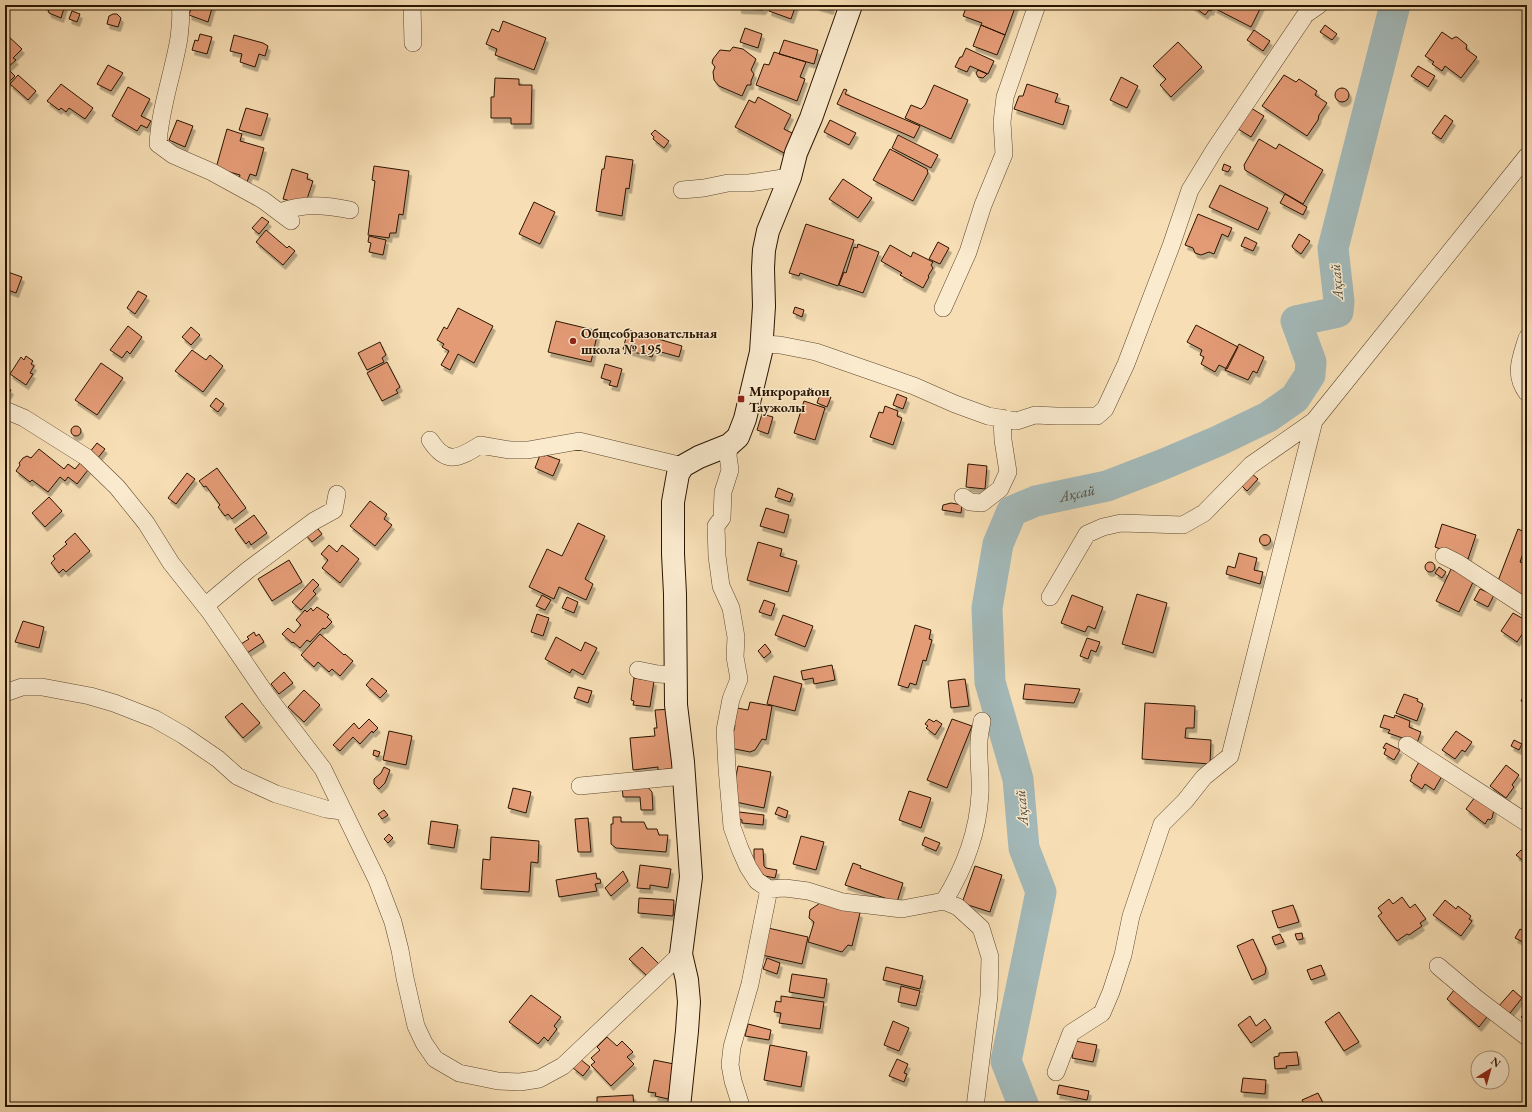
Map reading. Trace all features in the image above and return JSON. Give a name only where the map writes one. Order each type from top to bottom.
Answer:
[{"type":"street","points":[[180,5],[182,14],[177,49],[162,116],[158,144],[173,155],[212,172],[263,200],[286,216],[307,205],[326,205],[350,210]]},
{"type":"street","points":[[412,5],[413,43]]},
{"type":"street","points":[[679,1107],[689,1002],[687,980],[681,954],[690,877],[684,776],[676,705],[676,594],[673,554],[673,502],[678,474],[683,466],[698,457],[729,445],[738,437],[745,419],[762,344],[764,250],[771,224],[790,177],[796,153],[811,118],[850,5]]},
{"type":"street","points":[[943,308],[968,252],[982,205],[1004,154],[1002,122],[1005,97],[1037,5]]},
{"type":"street","points":[[762,344],[780,345],[816,352],[914,386],[955,404],[988,416],[1017,421],[1035,415],[1097,416],[1105,409],[1126,364],[1190,190],[1215,149],[1306,14],[1319,5]]},
{"type":"street","points":[[1050,597],[1087,534],[1103,527],[1121,523],[1183,525],[1204,513],[1251,465],[1314,421],[1527,156]]},
{"type":"street","points":[[682,190],[704,188],[728,183],[749,183],[790,177]]},
{"type":"street","points":[[1527,338],[1518,365],[1522,386],[1527,393]]},
{"type":"street","points":[[5,410],[24,418],[86,457],[117,487],[129,494],[171,563],[205,606],[268,697],[323,769],[342,811],[350,823],[377,880],[393,922],[400,950],[404,978],[416,1026],[424,1043],[435,1059],[459,1072],[498,1081],[520,1082],[539,1079],[563,1066],[681,954]]},
{"type":"street","points":[[963,497],[970,502],[982,503],[1000,489],[1008,472],[1003,440],[1002,418]]},
{"type":"street","points":[[1056,1072],[1071,1033],[1102,1013],[1111,992],[1123,955],[1131,916],[1162,824],[1185,801],[1204,777],[1230,756],[1314,421]]},
{"type":"street","points":[[430,440],[436,451],[448,457],[463,456],[480,445],[510,450],[528,450],[579,441],[683,466]]},
{"type":"street","points":[[729,445],[728,456],[730,470],[722,492],[722,518],[716,526],[721,586],[731,608],[736,636],[735,657],[739,679],[731,700],[725,730],[732,827],[740,849],[748,867],[757,881],[769,889],[785,888],[808,891],[843,902],[902,909],[944,901],[958,907],[981,928],[990,957],[989,996],[975,1107]]},
{"type":"street","points":[[205,606],[248,570],[314,521],[334,510],[337,494]]},
{"type":"street","points":[[1444,556],[1458,563],[1527,608]]},
{"type":"street","points":[[638,670],[658,674],[676,675]]},
{"type":"street","points":[[5,693],[22,687],[42,687],[90,696],[114,703],[155,720],[183,735],[218,758],[237,776],[276,794],[326,809],[342,811]]},
{"type":"street","points":[[944,901],[955,884],[966,861],[976,825],[980,795],[979,741],[982,721]]},
{"type":"street","points":[[1407,745],[1527,822]]},
{"type":"street","points":[[580,786],[684,776]]},
{"type":"street","points":[[740,1103],[730,1065],[751,978],[769,889]]},
{"type":"street","points":[[1438,966],[1527,1037]]},
{"type":"building","points":[[43,5],[65,5],[61,18],[49,13],[48,9]]},
{"type":"building","points":[[192,5],[213,5],[208,22],[189,15]]},
{"type":"building","points":[[739,5],[767,5],[763,10],[739,9]]},
{"type":"building","points":[[771,5],[796,5],[791,19],[769,11]]},
{"type":"building","points":[[817,5],[832,5],[831,10]]},
{"type":"building","points":[[967,5],[1016,5],[1005,35],[981,25],[982,23],[963,16]]},
{"type":"building","points":[[1191,5],[1213,5],[1211,11],[1209,10],[1205,15]]},
{"type":"building","points":[[1215,5],[1262,5],[1251,27],[1214,8]]},
{"type":"building","points":[[72,11],[80,14],[77,22],[69,19]]},
{"type":"building","points":[[117,14],[121,18],[118,27],[107,24],[109,16]]},
{"type":"building","points":[[503,21],[546,38],[534,70],[495,55],[497,49],[486,44],[492,29],[499,32]]},
{"type":"building","points":[[981,25],[1005,35],[997,55],[973,46]]},
{"type":"building","points":[[1325,25],[1337,34],[1332,40],[1320,32]]},
{"type":"building","points":[[745,28],[762,34],[758,48],[740,42]]},
{"type":"building","points":[[1254,30],[1270,41],[1263,51],[1247,40]]},
{"type":"building","points":[[1442,32],[1452,39],[1457,37],[1467,45],[1466,49],[1477,57],[1461,78],[1445,66],[1442,71],[1432,64],[1434,62],[1425,56]]},
{"type":"building","points":[[6,34],[22,49],[13,58],[16,60],[7,68],[15,76],[8,83],[5,79]]},
{"type":"building","points":[[200,34],[212,37],[207,54],[192,50],[195,40],[198,41]]},
{"type":"building","points":[[234,35],[263,43],[268,46],[265,56],[259,54],[255,67],[240,62],[242,54],[230,51]]},
{"type":"building","points":[[784,40],[818,50],[814,64],[779,54]]},
{"type":"building","points":[[1178,42],[1202,67],[1171,97],[1160,85],[1166,79],[1153,66]]},
{"type":"building","points":[[733,47],[743,49],[756,59],[751,70],[754,74],[751,85],[747,85],[742,96],[719,86],[714,80],[713,72],[715,67],[712,63],[713,59],[720,50],[730,51]]},
{"type":"building","points":[[966,48],[994,61],[988,74],[970,66],[967,72],[955,67]]},
{"type":"building","points":[[774,52],[806,62],[800,77],[805,79],[797,101],[756,85],[764,64],[769,65]]},
{"type":"building","points":[[108,65],[123,73],[111,91],[97,84]]},
{"type":"building","points":[[1418,66],[1435,76],[1428,87],[1411,76]]},
{"type":"building","points":[[978,70],[987,74],[983,78],[978,77],[976,73]]},
{"type":"building","points":[[18,75],[36,91],[28,100],[10,84]]},
{"type":"building","points":[[1284,75],[1296,82],[1299,79],[1317,91],[1315,95],[1327,103],[1307,136],[1262,106]]},
{"type":"building","points":[[1121,77],[1138,86],[1127,108],[1110,100]]},
{"type":"building","points":[[495,78],[519,79],[519,85],[532,85],[531,124],[511,124],[511,118],[491,118],[491,97],[494,97]]},
{"type":"building","points":[[61,84],[93,108],[85,119],[69,108],[66,112],[61,108],[59,110],[47,101]]},
{"type":"building","points":[[1027,84],[1058,94],[1055,102],[1069,106],[1063,125],[1014,109],[1019,96],[1023,96]]},
{"type":"building","points":[[934,85],[968,100],[951,139],[905,118],[911,105],[921,109],[925,105]]},
{"type":"building","points":[[128,87],[150,99],[141,116],[151,121],[147,128],[141,125],[137,131],[112,116]]},
{"type":"building","points":[[1342,88],[1347,90],[1349,95],[1347,100],[1342,102],[1337,100],[1335,95],[1337,90]]},
{"type":"building","points":[[844,89],[847,90],[845,94],[920,126],[914,138],[837,104]]},
{"type":"building","points":[[758,97],[791,115],[784,129],[794,134],[784,153],[735,127],[749,100],[755,103]]},
{"type":"building","points":[[246,108],[268,114],[261,136],[239,130]]},
{"type":"building","points":[[1251,108],[1264,116],[1251,137],[1238,129]]},
{"type":"building","points":[[1445,115],[1453,121],[1441,139],[1432,133]]},
{"type":"building","points":[[177,120],[193,126],[185,147],[169,140]]},
{"type":"building","points":[[830,120],[856,133],[849,145],[824,132]]},
{"type":"building","points":[[227,129],[242,134],[240,141],[264,148],[256,176],[250,174],[247,182],[239,179],[240,175],[216,168]]},
{"type":"building","points":[[655,130],[669,141],[664,148],[653,139],[654,137],[651,134]]},
{"type":"building","points":[[898,135],[938,155],[931,168],[892,148]]},
{"type":"building","points":[[1259,139],[1276,149],[1279,144],[1323,170],[1303,204],[1245,170],[1244,165]]},
{"type":"building","points":[[890,149],[927,169],[928,173],[913,201],[873,180]]},
{"type":"building","points":[[606,156],[633,160],[629,189],[626,188],[622,216],[596,211],[602,169],[604,169]]},
{"type":"building","points":[[1224,164],[1231,167],[1228,172],[1222,170]]},
{"type":"building","points":[[374,166],[409,171],[403,215],[399,214],[396,233],[390,233],[389,238],[368,235],[375,181],[372,180]]},
{"type":"building","points":[[292,169],[308,174],[307,179],[313,181],[306,202],[298,203],[283,199]]},
{"type":"building","points":[[843,179],[872,198],[858,218],[829,199]]},
{"type":"building","points":[[1220,185],[1268,208],[1258,230],[1209,207]]},
{"type":"building","points":[[1285,194],[1307,207],[1303,215],[1280,203]]},
{"type":"building","points":[[534,202],[555,212],[540,244],[519,234]]},
{"type":"building","points":[[1198,214],[1232,228],[1228,237],[1222,234],[1214,254],[1209,252],[1201,255],[1195,253],[1193,248],[1185,245]]},
{"type":"building","points":[[262,217],[269,222],[259,234],[252,228]]},
{"type":"building","points":[[806,224],[854,240],[838,286],[800,273],[799,276],[789,273]]},
{"type":"building","points":[[266,230],[287,248],[289,246],[295,251],[283,265],[256,242]]},
{"type":"building","points":[[1299,234],[1310,241],[1301,254],[1292,246]]},
{"type":"building","points":[[369,236],[386,240],[383,255],[369,252],[371,243],[368,242]]},
{"type":"building","points":[[1245,237],[1257,243],[1253,251],[1241,246]]},
{"type":"building","points":[[938,242],[949,248],[940,264],[929,259]]},
{"type":"building","points":[[858,244],[879,252],[863,293],[839,285],[844,272],[846,273],[854,247],[857,248]]},
{"type":"building","points":[[890,245],[911,257],[913,252],[933,262],[931,265],[933,268],[923,288],[900,275],[902,273],[881,261]]},
{"type":"building","points":[[5,271],[22,277],[16,293],[5,289]]},
{"type":"building","points":[[138,291],[147,296],[135,314],[127,308]]},
{"type":"building","points":[[795,307],[804,310],[802,317],[793,313]]},
{"type":"building","points":[[458,308],[493,326],[474,363],[458,354],[450,370],[441,365],[449,351],[442,347],[444,344],[437,340],[444,327],[447,329]]},
{"type":"building","name":"Общеобразовательная школа № 195","points":[[556,321],[598,331],[591,362],[548,352]]},
{"type":"building","points":[[1196,325],[1238,347],[1227,369],[1219,365],[1215,372],[1201,364],[1204,357],[1200,355],[1202,350],[1187,342]]},
{"type":"building","points":[[128,326],[142,337],[130,354],[127,351],[122,358],[110,350]]},
{"type":"building","points":[[191,327],[200,335],[191,345],[182,337]]},
{"type":"building","points":[[628,330],[682,346],[679,357],[654,350],[652,357],[623,349]]},
{"type":"building","points":[[380,342],[386,355],[382,358],[384,362],[367,370],[358,353]]},
{"type":"building","points":[[1239,344],[1264,357],[1257,373],[1253,371],[1248,380],[1225,370]]},
{"type":"building","points":[[192,350],[206,360],[210,355],[223,366],[203,392],[175,371]]},
{"type":"building","points":[[26,356],[33,361],[31,364],[34,366],[30,373],[33,374],[26,385],[10,374],[21,357],[24,360]]},
{"type":"building","points":[[387,362],[400,387],[396,390],[398,393],[382,401],[367,373]]},
{"type":"building","points":[[101,363],[123,378],[97,415],[75,400]]},
{"type":"building","points":[[605,364],[622,369],[617,387],[609,385],[611,381],[601,378]]},
{"type":"building","points":[[5,386],[11,390],[5,400]]},
{"type":"building","points":[[820,394],[831,397],[827,407],[817,403]]},
{"type":"building","points":[[897,394],[907,398],[903,409],[893,405]]},
{"type":"building","points":[[216,398],[224,404],[218,412],[210,406]]},
{"type":"building","points":[[804,401],[825,408],[815,440],[794,433]]},
{"type":"building","points":[[885,406],[898,411],[897,416],[902,418],[893,445],[870,437],[879,412],[883,413]]},
{"type":"building","points":[[762,414],[773,417],[768,434],[757,430]]},
{"type":"building","points":[[74,426],[78,426],[81,431],[78,436],[74,436],[71,433],[71,429]]},
{"type":"building","points":[[97,443],[105,449],[97,459],[89,453]]},
{"type":"building","points":[[39,449],[64,469],[68,464],[75,469],[80,463],[88,470],[77,484],[68,477],[65,481],[60,477],[48,492],[32,480],[30,482],[16,471],[23,458],[27,456],[31,458]]},
{"type":"building","points":[[540,455],[546,455],[560,460],[553,476],[535,468]]},
{"type":"building","points":[[968,464],[987,466],[985,489],[966,487]]},
{"type":"building","points":[[217,468],[246,508],[232,519],[228,514],[225,516],[218,507],[220,505],[206,486],[204,487],[199,481]]},
{"type":"building","points":[[187,473],[195,479],[176,504],[168,498]]},
{"type":"building","points":[[1251,473],[1258,479],[1247,491],[1241,485]]},
{"type":"building","points":[[778,488],[793,494],[790,502],[775,497]]},
{"type":"building","points":[[49,497],[62,511],[45,527],[32,513]]},
{"type":"building","points":[[370,501],[387,514],[384,519],[392,525],[375,546],[350,526]]},
{"type":"building","points":[[951,503],[962,505],[961,513],[942,510],[943,505]]},
{"type":"building","points":[[766,508],[789,515],[784,533],[760,526]]},
{"type":"building","points":[[254,515],[267,533],[251,545],[249,541],[246,544],[235,529]]},
{"type":"building","points":[[578,523],[605,536],[585,579],[593,584],[586,600],[559,587],[554,599],[529,587],[547,549],[562,556]]},
{"type":"building","points":[[1442,524],[1476,535],[1468,559],[1435,547]]},
{"type":"building","points":[[315,525],[322,534],[312,542],[305,534]]},
{"type":"building","points":[[1518,529],[1527,533],[1527,542],[1520,562],[1527,565],[1527,597],[1496,586]]},
{"type":"building","points":[[75,533],[90,551],[66,572],[63,569],[59,573],[51,563],[55,559],[53,556],[67,544],[65,542]]},
{"type":"building","points":[[1263,535],[1267,535],[1269,536],[1269,544],[1263,545],[1260,542],[1260,538]]},
{"type":"building","points":[[758,542],[782,549],[780,556],[797,561],[788,592],[747,580]]},
{"type":"building","points":[[329,545],[337,552],[342,545],[359,559],[340,583],[322,568],[328,560],[321,554]]},
{"type":"building","points":[[1239,553],[1257,558],[1254,570],[1263,572],[1260,584],[1226,574],[1228,566],[1235,568]]},
{"type":"building","points":[[289,560],[302,582],[272,601],[258,579]]},
{"type":"building","points":[[1428,562],[1432,562],[1434,563],[1434,571],[1428,572],[1425,569],[1425,565]]},
{"type":"building","points":[[1439,567],[1446,572],[1442,578],[1435,573]]},
{"type":"building","points":[[1451,569],[1474,580],[1459,612],[1436,601]]},
{"type":"building","points":[[313,579],[319,585],[313,591],[316,594],[301,610],[292,602]]},
{"type":"building","points":[[1480,589],[1494,595],[1488,607],[1474,600]]},
{"type":"building","points":[[1137,594],[1167,603],[1153,653],[1122,644]]},
{"type":"building","points":[[542,595],[551,600],[545,610],[536,606]]},
{"type":"building","points":[[1072,595],[1103,607],[1095,629],[1088,626],[1085,632],[1061,623]]},
{"type":"building","points":[[567,597],[578,602],[574,613],[562,608]]},
{"type":"building","points":[[764,600],[775,604],[771,616],[759,612]]},
{"type":"building","points":[[317,607],[329,615],[327,617],[332,622],[325,629],[323,628],[310,642],[307,640],[300,648],[282,634],[288,628],[294,633],[301,625],[296,620],[305,610],[307,612],[311,608],[313,611]]},
{"type":"building","points":[[1513,613],[1527,621],[1527,627],[1517,642],[1501,631]]},
{"type":"building","points":[[537,614],[549,618],[543,636],[531,632]]},
{"type":"building","points":[[783,615],[813,626],[805,647],[775,635]]},
{"type":"building","points":[[23,621],[44,627],[39,648],[15,642]]},
{"type":"building","points":[[915,625],[931,630],[929,639],[932,640],[926,661],[923,660],[916,685],[910,683],[908,688],[898,685]]},
{"type":"building","points":[[254,632],[256,636],[259,634],[264,642],[247,653],[241,644],[249,639],[247,637]]},
{"type":"building","points":[[320,634],[353,661],[340,676],[332,669],[329,672],[318,662],[314,667],[301,655]]},
{"type":"building","points":[[556,637],[581,651],[585,642],[597,648],[583,675],[572,669],[570,673],[545,659]]},
{"type":"building","points":[[1087,638],[1100,642],[1096,652],[1091,650],[1088,659],[1080,656]]},
{"type":"building","points":[[765,644],[771,652],[764,658],[758,651]]},
{"type":"building","points":[[832,665],[835,680],[814,684],[813,678],[803,680],[801,671]]},
{"type":"building","points":[[284,672],[293,683],[279,694],[271,684]]},
{"type":"building","points":[[774,676],[802,684],[795,711],[767,704]]},
{"type":"building","points":[[372,678],[387,691],[380,698],[366,685]]},
{"type":"building","points":[[634,678],[654,681],[650,707],[633,705],[634,701],[631,700]]},
{"type":"building","points":[[965,679],[969,706],[951,708],[948,681]]},
{"type":"building","points":[[1025,684],[1080,689],[1074,703],[1023,699]]},
{"type":"building","points":[[578,687],[592,691],[588,703],[574,698]]},
{"type":"building","points":[[304,690],[320,705],[304,722],[288,707]]},
{"type":"building","points":[[1526,692],[1527,693],[1527,705],[1521,701]]},
{"type":"building","points":[[1404,694],[1418,699],[1417,701],[1423,704],[1417,721],[1396,713]]},
{"type":"building","points":[[750,702],[772,706],[766,740],[762,739],[755,750],[750,752],[730,748],[735,725],[729,724],[732,707],[748,710]]},
{"type":"building","points":[[242,703],[260,723],[243,738],[225,717]]},
{"type":"building","points":[[1145,703],[1195,706],[1194,728],[1186,728],[1185,738],[1211,740],[1210,764],[1142,759]]},
{"type":"building","points":[[673,709],[678,768],[658,770],[658,767],[633,770],[630,738],[655,736],[654,728],[657,728],[655,710]]},
{"type":"building","points":[[1384,715],[1394,718],[1395,715],[1410,721],[1409,727],[1421,732],[1417,743],[1388,733],[1390,730],[1380,727]]},
{"type":"building","points":[[369,719],[378,728],[373,733],[372,731],[360,744],[353,737],[340,751],[333,745],[354,723],[359,729]]},
{"type":"building","points":[[929,719],[934,722],[936,720],[942,724],[935,735],[926,728],[928,726],[925,724]]},
{"type":"building","points":[[952,719],[972,726],[947,788],[927,780]]},
{"type":"building","points":[[389,731],[412,736],[406,765],[383,760]]},
{"type":"building","points":[[1456,731],[1472,742],[1465,752],[1462,750],[1455,759],[1442,750]]},
{"type":"building","points":[[1514,740],[1522,744],[1519,750],[1511,746]]},
{"type":"building","points":[[1386,743],[1400,750],[1394,760],[1384,754],[1386,749],[1383,748]]},
{"type":"building","points":[[374,750],[380,752],[378,757],[373,755]]},
{"type":"building","points":[[1419,762],[1442,776],[1434,790],[1425,784],[1422,789],[1410,781],[1411,776]]},
{"type":"building","points":[[1506,765],[1519,775],[1512,785],[1514,787],[1506,798],[1490,786]]},
{"type":"building","points":[[738,766],[771,772],[764,808],[731,801]]},
{"type":"building","points":[[384,767],[390,770],[385,783],[379,789],[374,784],[374,779],[381,773]]},
{"type":"building","points":[[646,785],[652,792],[653,810],[641,810],[640,797],[623,797],[622,786]]},
{"type":"building","points":[[513,788],[531,792],[526,813],[508,808]]},
{"type":"building","points":[[909,791],[931,798],[921,828],[899,820]]},
{"type":"building","points":[[1475,797],[1494,810],[1492,818],[1490,820],[1488,819],[1485,824],[1466,809]]},
{"type":"building","points":[[778,807],[788,811],[786,818],[775,814]]},
{"type":"building","points":[[384,810],[388,815],[382,819],[378,814]]},
{"type":"building","points":[[739,812],[764,815],[763,825],[742,823],[742,820],[738,818]]},
{"type":"building","points":[[613,817],[621,817],[621,822],[644,822],[647,829],[657,829],[659,835],[668,835],[666,852],[616,848],[611,844],[611,824],[613,824]]},
{"type":"building","points":[[588,818],[591,852],[578,852],[575,819]]},
{"type":"building","points":[[431,821],[458,825],[454,848],[428,844]]},
{"type":"building","points":[[389,834],[393,838],[388,843],[384,839]]},
{"type":"building","points":[[801,836],[824,842],[816,870],[793,864]]},
{"type":"building","points":[[491,837],[539,841],[538,863],[531,862],[529,892],[481,889],[483,859],[490,860]]},
{"type":"building","points":[[925,837],[940,843],[936,851],[922,845]]},
{"type":"building","points":[[754,849],[763,849],[764,866],[766,868],[777,870],[775,878],[765,876],[757,869],[754,862]]},
{"type":"building","points":[[1521,850],[1527,854],[1527,864],[1516,855]]},
{"type":"building","points":[[853,863],[861,866],[860,868],[903,883],[897,902],[845,885]]},
{"type":"building","points":[[640,865],[671,869],[668,888],[650,885],[650,889],[637,888]]},
{"type":"building","points":[[975,866],[1002,875],[990,912],[962,903]]},
{"type":"building","points":[[623,871],[628,881],[611,896],[605,888]]},
{"type":"building","points":[[596,873],[597,879],[600,879],[601,883],[595,884],[597,891],[559,897],[556,880]]},
{"type":"building","points":[[1402,897],[1410,908],[1415,904],[1426,919],[1420,923],[1422,926],[1397,941],[1378,916],[1382,913],[1378,908],[1389,899],[1393,904]]},
{"type":"building","points":[[639,898],[674,900],[673,916],[638,913]]},
{"type":"building","points":[[1445,900],[1456,909],[1458,906],[1471,916],[1469,919],[1472,921],[1461,936],[1433,915]]},
{"type":"building","points":[[820,903],[860,913],[852,946],[848,945],[842,952],[808,942],[814,922],[809,918],[810,910]]},
{"type":"building","points":[[1293,905],[1299,922],[1278,928],[1272,911]]},
{"type":"building","points":[[768,928],[808,937],[802,964],[762,955]]},
{"type":"building","points":[[1520,929],[1527,933],[1527,944],[1515,938]]},
{"type":"building","points":[[1302,933],[1303,939],[1297,940],[1295,934]]},
{"type":"building","points":[[1280,934],[1284,942],[1275,945],[1272,937]]},
{"type":"building","points":[[1253,939],[1266,968],[1265,974],[1252,980],[1237,946]]},
{"type":"building","points":[[642,947],[659,964],[647,976],[629,959]]},
{"type":"building","points":[[767,958],[780,963],[777,974],[763,969]]},
{"type":"building","points":[[1321,965],[1325,975],[1311,980],[1307,970]]},
{"type":"building","points":[[886,967],[923,976],[920,989],[883,980]]},
{"type":"building","points":[[792,974],[827,979],[824,998],[789,992]]},
{"type":"building","points":[[901,986],[920,991],[916,1006],[898,1002]]},
{"type":"building","points":[[1454,990],[1490,1013],[1479,1027],[1447,999]]},
{"type":"building","points":[[1513,990],[1522,998],[1507,1017],[1497,1008]]},
{"type":"building","points":[[531,995],[561,1017],[554,1026],[557,1029],[548,1041],[544,1037],[538,1044],[509,1022]]},
{"type":"building","points":[[781,996],[824,1002],[820,1029],[779,1023],[781,1013],[774,1012],[776,1001],[781,1002]]},
{"type":"building","points":[[1527,1011],[1527,1022],[1521,1017]]},
{"type":"building","points":[[1339,1012],[1359,1042],[1344,1051],[1325,1022]]},
{"type":"building","points":[[1250,1016],[1256,1026],[1265,1019],[1271,1028],[1251,1043],[1238,1025]]},
{"type":"building","points":[[893,1021],[909,1028],[899,1051],[884,1045]]},
{"type":"building","points":[[748,1024],[771,1030],[769,1040],[745,1036]]},
{"type":"building","points":[[607,1037],[617,1046],[622,1041],[633,1052],[627,1057],[634,1064],[611,1086],[591,1065],[595,1062],[591,1058],[600,1050],[597,1047]]},
{"type":"building","points":[[1075,1041],[1097,1045],[1093,1062],[1072,1058]]},
{"type":"building","points":[[770,1045],[807,1052],[801,1087],[764,1080]]},
{"type":"building","points":[[1297,1052],[1299,1065],[1275,1069],[1274,1057],[1279,1056],[1279,1053]]},
{"type":"building","points":[[580,1059],[590,1067],[583,1076],[573,1068]]},
{"type":"building","points":[[897,1059],[908,1064],[904,1073],[907,1074],[904,1082],[889,1076]]},
{"type":"building","points":[[654,1060],[674,1064],[668,1099],[655,1096],[656,1093],[648,1092]]},
{"type":"building","points":[[1243,1078],[1266,1080],[1265,1094],[1241,1092]]},
{"type":"building","points":[[1059,1085],[1089,1091],[1087,1100],[1057,1094]]},
{"type":"building","points":[[1318,1093],[1325,1107],[1306,1107],[1302,1100]]},
{"type":"building","points":[[633,1095],[634,1107],[597,1107],[597,1097]]},
{"type":"waterway","name":"Ақсай","points":[[1024,1107],[1006,1061],[1041,892],[1024,848],[1018,779],[990,682],[987,608],[998,544],[1012,511],[1036,501],[1107,486],[1164,464],[1218,441],[1268,417],[1295,398],[1310,375],[1311,362],[1296,321],[1338,312],[1339,301],[1333,248],[1395,5]]},
{"type":"place","name":"Общеобразовательная школа № 195","points":[[573,341]]},
{"type":"place","name":"Микрорайон Таужолы","points":[[741,399]]}]
